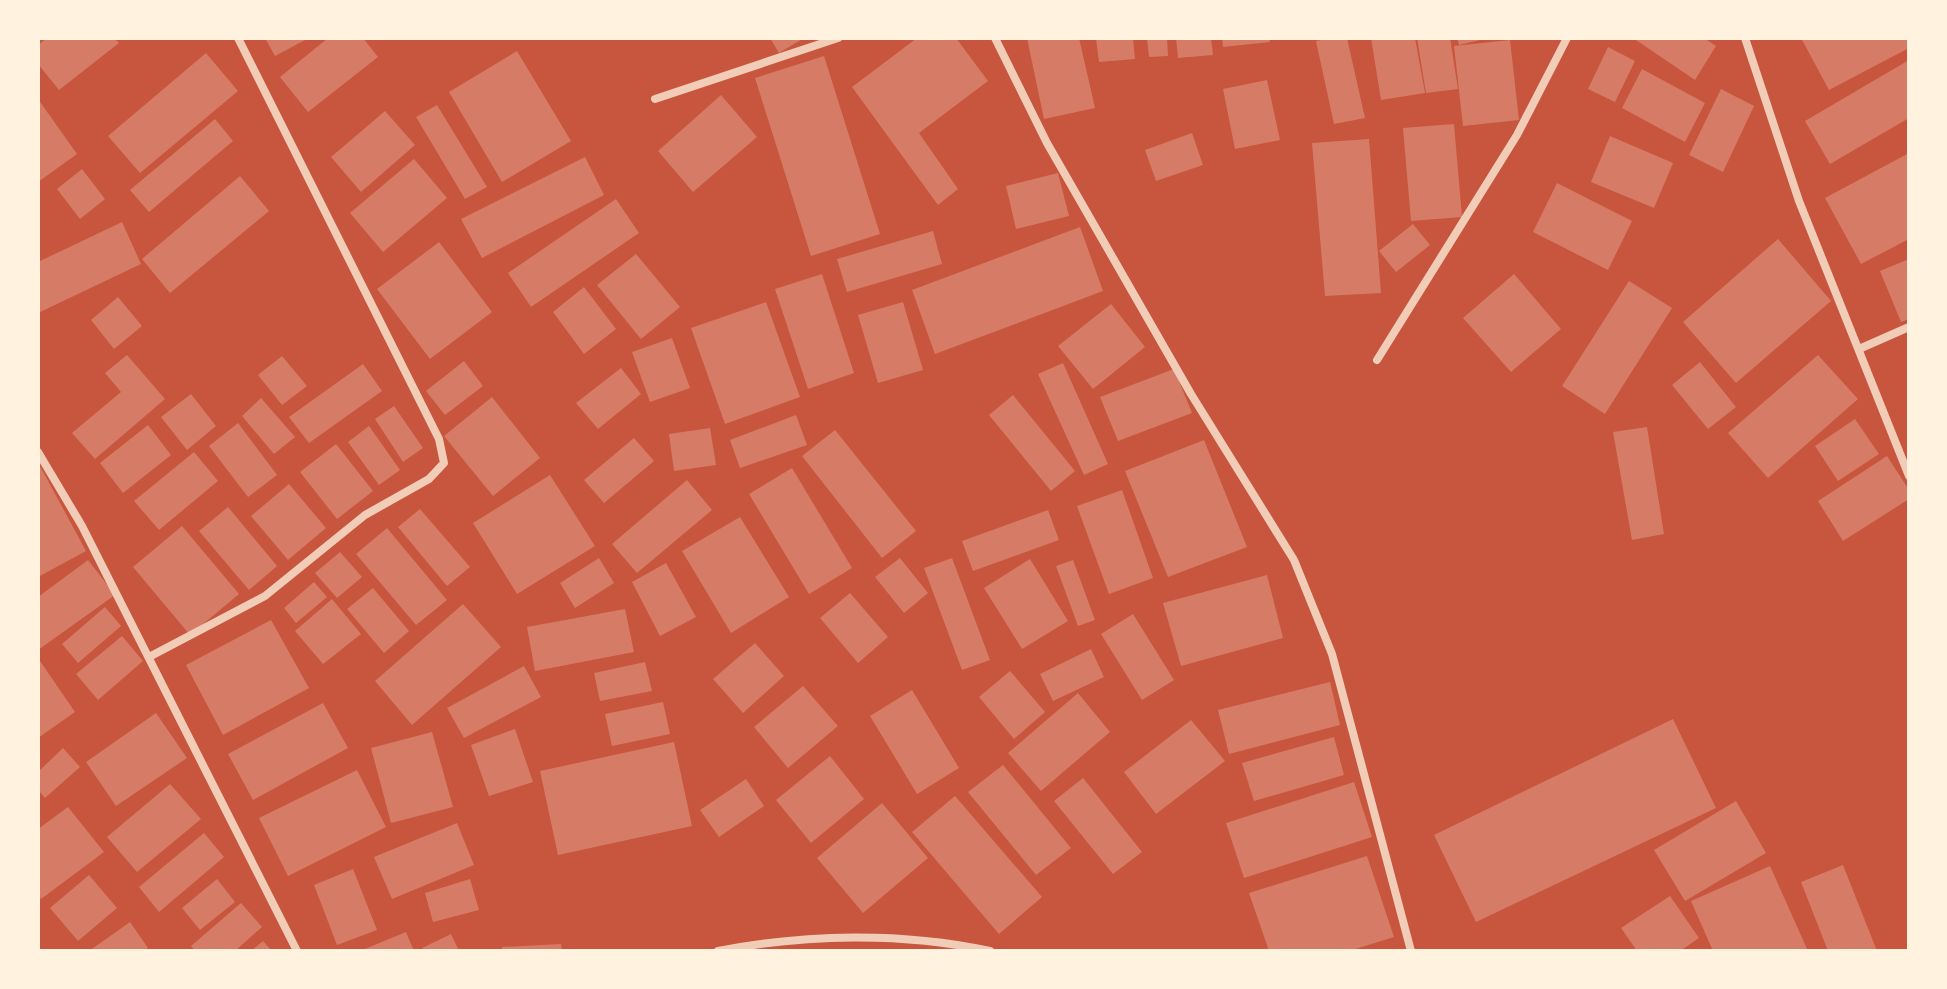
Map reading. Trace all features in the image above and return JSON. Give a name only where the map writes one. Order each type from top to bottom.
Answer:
[{"type":"street","points":[[149,657],[265,596],[365,515],[429,479],[444,463],[439,439],[238,38]]},
{"type":"street","points":[[655,99],[838,38]]},
{"type":"street","points":[[995,38],[1047,143],[1191,394],[1294,560],[1332,654],[1411,951]]},
{"type":"street","points":[[1377,360],[1517,135],[1567,38]]},
{"type":"street","points":[[1745,38],[1799,201],[1909,476]]},
{"type":"street","points":[[1859,349],[1909,327]]},
{"type":"street","points":[[38,452],[78,518],[297,951]]},
{"type":"street","points":[[718,951],[763,942],[826,938],[937,940],[990,951]]},
{"type":"building","points":[[47,38],[114,38],[119,43],[59,90],[38,64],[38,45]]},
{"type":"building","points":[[265,38],[309,38],[275,56]]},
{"type":"building","points":[[328,38],[363,38],[378,57],[308,112],[280,77]]},
{"type":"building","points":[[770,38],[804,38],[779,53]]},
{"type":"building","points":[[917,38],[956,38],[988,81],[919,133],[958,189],[938,205],[852,87]]},
{"type":"building","points":[[1027,38],[1079,38],[1095,108],[1044,119]]},
{"type":"building","points":[[1096,38],[1133,38],[1135,59],[1099,62]]},
{"type":"building","points":[[1147,38],[1167,38],[1168,56],[1149,57]]},
{"type":"building","points":[[1176,38],[1211,38],[1213,55],[1178,58]]},
{"type":"building","points":[[1222,38],[1269,38],[1270,42],[1223,47]]},
{"type":"building","points":[[1347,38],[1365,118],[1334,124],[1316,41]]},
{"type":"building","points":[[1371,38],[1415,38],[1425,93],[1381,100]]},
{"type":"building","points":[[1417,38],[1450,38],[1458,89],[1426,93]]},
{"type":"building","points":[[1457,38],[1484,38],[1484,39],[1459,45]]},
{"type":"building","points":[[1633,38],[1704,38],[1716,46],[1695,80]]},
{"type":"building","points":[[1801,38],[1909,38],[1909,48],[1829,90]]},
{"type":"building","points":[[1510,40],[1519,120],[1463,126],[1454,46]]},
{"type":"building","points":[[1608,47],[1635,61],[1615,102],[1588,89]]},
{"type":"building","points":[[517,51],[571,141],[502,182],[449,92]]},
{"type":"building","points":[[206,53],[238,91],[140,173],[108,136]]},
{"type":"building","points":[[824,56],[880,234],[811,256],[755,78]]},
{"type":"building","points":[[1909,60],[1909,118],[1830,164],[1805,121]]},
{"type":"building","points":[[1642,69],[1705,103],[1685,142],[1622,108]]},
{"type":"building","points":[[1267,80],[1280,140],[1235,149],[1223,89]]},
{"type":"building","points":[[1721,89],[1754,106],[1723,172],[1689,155]]},
{"type":"building","points":[[721,95],[757,137],[693,192],[658,151]]},
{"type":"building","points":[[38,99],[77,154],[38,182]]},
{"type":"building","points":[[437,105],[487,187],[465,199],[416,117]]},
{"type":"building","points":[[385,111],[415,145],[361,192],[331,157]]},
{"type":"building","points":[[215,119],[233,141],[149,212],[130,190]]},
{"type":"building","points":[[1454,124],[1462,217],[1411,221],[1403,128]]},
{"type":"building","points":[[1192,133],[1203,165],[1156,181],[1145,150]]},
{"type":"building","points":[[1610,136],[1673,163],[1654,208],[1591,182]]},
{"type":"building","points":[[1369,139],[1381,293],[1325,296],[1312,143]]},
{"type":"building","points":[[1909,153],[1909,239],[1861,264],[1825,198]]},
{"type":"building","points":[[585,157],[604,195],[482,258],[461,219]]},
{"type":"building","points":[[414,159],[447,198],[383,252],[350,213]]},
{"type":"building","points":[[82,169],[105,199],[80,219],[57,189]]},
{"type":"building","points":[[1058,173],[1069,216],[1016,229],[1006,186]]},
{"type":"building","points":[[240,176],[269,211],[170,293],[142,259]]},
{"type":"building","points":[[1557,183],[1632,221],[1608,270],[1533,232]]},
{"type":"building","points":[[616,199],[639,233],[531,307],[508,273]]},
{"type":"building","points":[[122,222],[141,264],[38,313],[38,262]]},
{"type":"building","points":[[1413,224],[1430,245],[1396,272],[1379,251]]},
{"type":"building","points":[[1080,227],[1103,291],[935,354],[912,290]]},
{"type":"building","points":[[933,231],[942,264],[847,292],[837,259]]},
{"type":"building","points":[[1778,239],[1831,301],[1736,383],[1683,322]]},
{"type":"building","points":[[439,242],[492,312],[430,359],[377,289]]},
{"type":"building","points":[[636,254],[680,307],[641,339],[597,285]]},
{"type":"building","points":[[1909,259],[1909,319],[1901,322],[1880,271]]},
{"type":"building","points":[[822,274],[854,373],[808,389],[775,289]]},
{"type":"building","points":[[1514,274],[1561,329],[1511,372],[1463,318]]},
{"type":"building","points":[[1629,281],[1672,308],[1605,414],[1562,386]]},
{"type":"building","points":[[584,287],[616,329],[584,354],[553,312]]},
{"type":"building","points":[[118,297],[142,326],[114,349],[91,320]]},
{"type":"building","points":[[766,302],[800,397],[725,424],[691,328]]},
{"type":"building","points":[[903,302],[923,370],[878,383],[858,315]]},
{"type":"building","points":[[1111,304],[1145,347],[1093,389],[1058,346]]},
{"type":"building","points":[[672,338],[690,388],[650,402],[632,352]]},
{"type":"building","points":[[127,355],[165,399],[95,459],[72,433],[121,392],[105,373]]},
{"type":"building","points":[[1818,355],[1858,399],[1768,478],[1728,433]]},
{"type":"building","points":[[282,356],[307,386],[282,405],[258,375]]},
{"type":"building","points":[[464,361],[483,386],[445,415],[426,391]]},
{"type":"building","points":[[1700,362],[1736,407],[1708,429],[1672,385]]},
{"type":"building","points":[[1063,363],[1108,464],[1084,475],[1038,374]]},
{"type":"building","points":[[363,364],[382,391],[309,443],[289,417]]},
{"type":"building","points":[[621,368],[641,394],[598,429],[576,403]]},
{"type":"building","points":[[1174,369],[1192,413],[1118,441],[1100,397]]},
{"type":"building","points":[[191,394],[216,426],[187,450],[161,417]]},
{"type":"building","points":[[1013,395],[1075,471],[1051,491],[989,415]]},
{"type":"building","points":[[492,397],[540,458],[493,496],[444,436]]},
{"type":"building","points":[[261,398],[295,437],[274,454],[242,416]]},
{"type":"building","points":[[394,406],[423,448],[403,462],[375,419]]},
{"type":"building","points":[[796,415],[807,445],[740,468],[730,440]]},
{"type":"building","points":[[1855,419],[1879,454],[1838,481],[1815,446]]},
{"type":"building","points":[[238,423],[277,475],[248,497],[209,446]]},
{"type":"building","points":[[148,425],[171,455],[123,493],[100,463]]},
{"type":"building","points":[[369,426],[400,470],[379,485],[348,442]]},
{"type":"building","points":[[1647,427],[1664,534],[1632,540],[1613,432]]},
{"type":"building","points":[[710,428],[716,465],[674,471],[669,434]]},
{"type":"building","points":[[835,430],[916,531],[882,558],[802,456]]},
{"type":"building","points":[[634,438],[654,461],[604,503],[584,480]]},
{"type":"building","points":[[1204,440],[1247,547],[1168,577],[1125,471]]},
{"type":"building","points":[[336,444],[373,491],[337,519],[300,472]]},
{"type":"building","points":[[194,452],[218,481],[159,530],[134,501]]},
{"type":"building","points":[[1887,456],[1909,490],[1909,499],[1843,541],[1818,501]]},
{"type":"building","points":[[38,467],[86,551],[38,577]]},
{"type":"building","points":[[792,468],[852,568],[809,594],[749,494]]},
{"type":"building","points":[[550,475],[595,546],[517,594],[473,523]]},
{"type":"building","points":[[687,480],[712,510],[637,573],[612,544]]},
{"type":"building","points":[[289,484],[326,528],[288,560],[251,516]]},
{"type":"building","points":[[1122,490],[1153,578],[1109,594],[1077,506]]},
{"type":"building","points":[[228,507],[277,566],[249,590],[199,531]]},
{"type":"building","points":[[420,509],[470,567],[447,586],[398,527]]},
{"type":"building","points":[[1048,510],[1059,540],[973,571],[962,541]]},
{"type":"building","points":[[740,517],[789,597],[731,633],[682,551]]},
{"type":"building","points":[[182,526],[239,594],[190,635],[133,567]]},
{"type":"building","points":[[387,528],[447,600],[416,625],[356,554]]},
{"type":"building","points":[[340,552],[362,577],[337,598],[315,573]]},
{"type":"building","points":[[599,558],[614,583],[575,608],[560,583]]},
{"type":"building","points":[[900,558],[928,593],[904,613],[875,577]]},
{"type":"building","points":[[952,558],[990,660],[962,670],[924,568]]},
{"type":"building","points":[[1030,559],[1068,621],[1022,649],[984,588]]},
{"type":"building","points":[[88,560],[115,595],[38,650],[38,597]]},
{"type":"building","points":[[1073,560],[1095,620],[1078,626],[1056,566]]},
{"type":"building","points":[[666,563],[696,617],[660,636],[632,582]]},
{"type":"building","points":[[1267,575],[1283,638],[1181,666],[1163,603]]},
{"type":"building","points":[[314,582],[327,597],[296,623],[284,608]]},
{"type":"building","points":[[373,588],[409,631],[384,653],[347,609]]},
{"type":"building","points":[[850,593],[888,637],[858,663],[820,618]]},
{"type":"building","points":[[332,599],[361,634],[323,664],[295,631]]},
{"type":"building","points":[[463,604],[501,647],[412,725],[375,681]]},
{"type":"building","points":[[105,607],[121,626],[78,663],[62,644]]},
{"type":"building","points":[[625,609],[634,652],[535,671],[527,627]]},
{"type":"building","points":[[1133,614],[1174,680],[1142,700],[1101,634]]},
{"type":"building","points":[[271,620],[309,688],[223,735],[186,665]]},
{"type":"building","points":[[122,636],[143,661],[98,700],[76,674]]},
{"type":"building","points":[[755,643],[784,676],[743,713],[713,679]]},
{"type":"building","points":[[1091,649],[1104,677],[1053,701],[1040,674]]},
{"type":"building","points":[[38,658],[75,712],[38,738]]},
{"type":"building","points":[[645,662],[652,691],[600,701],[594,673]]},
{"type":"building","points":[[524,666],[541,697],[464,738],[447,708]]},
{"type":"building","points":[[1010,671],[1045,712],[1014,739],[979,697]]},
{"type":"building","points":[[1330,682],[1340,725],[1229,754],[1218,710]]},
{"type":"building","points":[[803,686],[838,726],[788,768],[754,727]]},
{"type":"building","points":[[912,690],[959,768],[917,794],[870,716]]},
{"type":"building","points":[[1078,693],[1110,732],[1041,791],[1008,753]]},
{"type":"building","points":[[663,702],[670,734],[612,746],[605,714]]},
{"type":"building","points":[[323,703],[348,748],[253,800],[228,754]]},
{"type":"building","points":[[156,713],[187,758],[116,806],[86,762]]},
{"type":"building","points":[[1673,719],[1716,808],[1476,922],[1434,835]]},
{"type":"building","points":[[1191,720],[1225,761],[1156,814],[1124,772]]},
{"type":"building","points":[[515,729],[533,782],[489,796],[471,745]]},
{"type":"building","points":[[432,732],[453,807],[391,823],[371,748]]},
{"type":"building","points":[[1334,737],[1344,775],[1254,801],[1242,763]]},
{"type":"building","points":[[674,742],[692,826],[558,855],[540,771]]},
{"type":"building","points":[[63,748],[80,767],[45,798],[38,790],[38,772]]},
{"type":"building","points":[[830,756],[864,799],[811,843],[776,800]]},
{"type":"building","points":[[1003,765],[1071,848],[1036,875],[968,792]]},
{"type":"building","points":[[357,770],[386,827],[288,876],[259,818]]},
{"type":"building","points":[[1083,778],[1142,852],[1113,874],[1054,801]]},
{"type":"building","points":[[746,779],[764,806],[719,837],[700,810]]},
{"type":"building","points":[[1354,782],[1372,837],[1244,878],[1226,823]]},
{"type":"building","points":[[170,784],[201,819],[137,872],[107,837]]},
{"type":"building","points":[[955,796],[1042,897],[999,934],[912,832]]},
{"type":"building","points":[[1736,801],[1766,853],[1685,901],[1654,850]]},
{"type":"building","points":[[882,803],[928,858],[863,913],[817,858]]},
{"type":"building","points":[[68,807],[104,852],[41,899],[38,895],[38,829]]},
{"type":"building","points":[[457,823],[474,865],[392,899],[374,857]]},
{"type":"building","points":[[204,833],[224,857],[159,912],[139,887]]},
{"type":"building","points":[[1367,856],[1394,937],[1349,951],[1269,951],[1249,893]]},
{"type":"building","points":[[1843,865],[1877,951],[1828,951],[1801,882]]},
{"type":"building","points":[[1770,866],[1808,951],[1713,951],[1691,901]]},
{"type":"building","points":[[353,869],[377,930],[337,945],[314,885]]},
{"type":"building","points":[[89,875],[117,908],[78,941],[50,908]]},
{"type":"building","points":[[217,879],[235,902],[200,930],[182,908]]},
{"type":"building","points":[[470,879],[479,910],[433,922],[425,893]]},
{"type":"building","points":[[1670,896],[1699,938],[1680,951],[1637,951],[1621,928]]},
{"type":"building","points":[[241,903],[262,927],[235,951],[195,951],[191,946]]},
{"type":"building","points":[[130,922],[148,948],[144,951],[89,951]]},
{"type":"building","points":[[406,932],[414,951],[360,951]]},
{"type":"building","points":[[451,934],[459,951],[424,951],[422,948]]},
{"type":"building","points":[[263,941],[272,951],[251,951]]},
{"type":"building","points":[[561,944],[562,951],[502,951],[502,947]]}]
